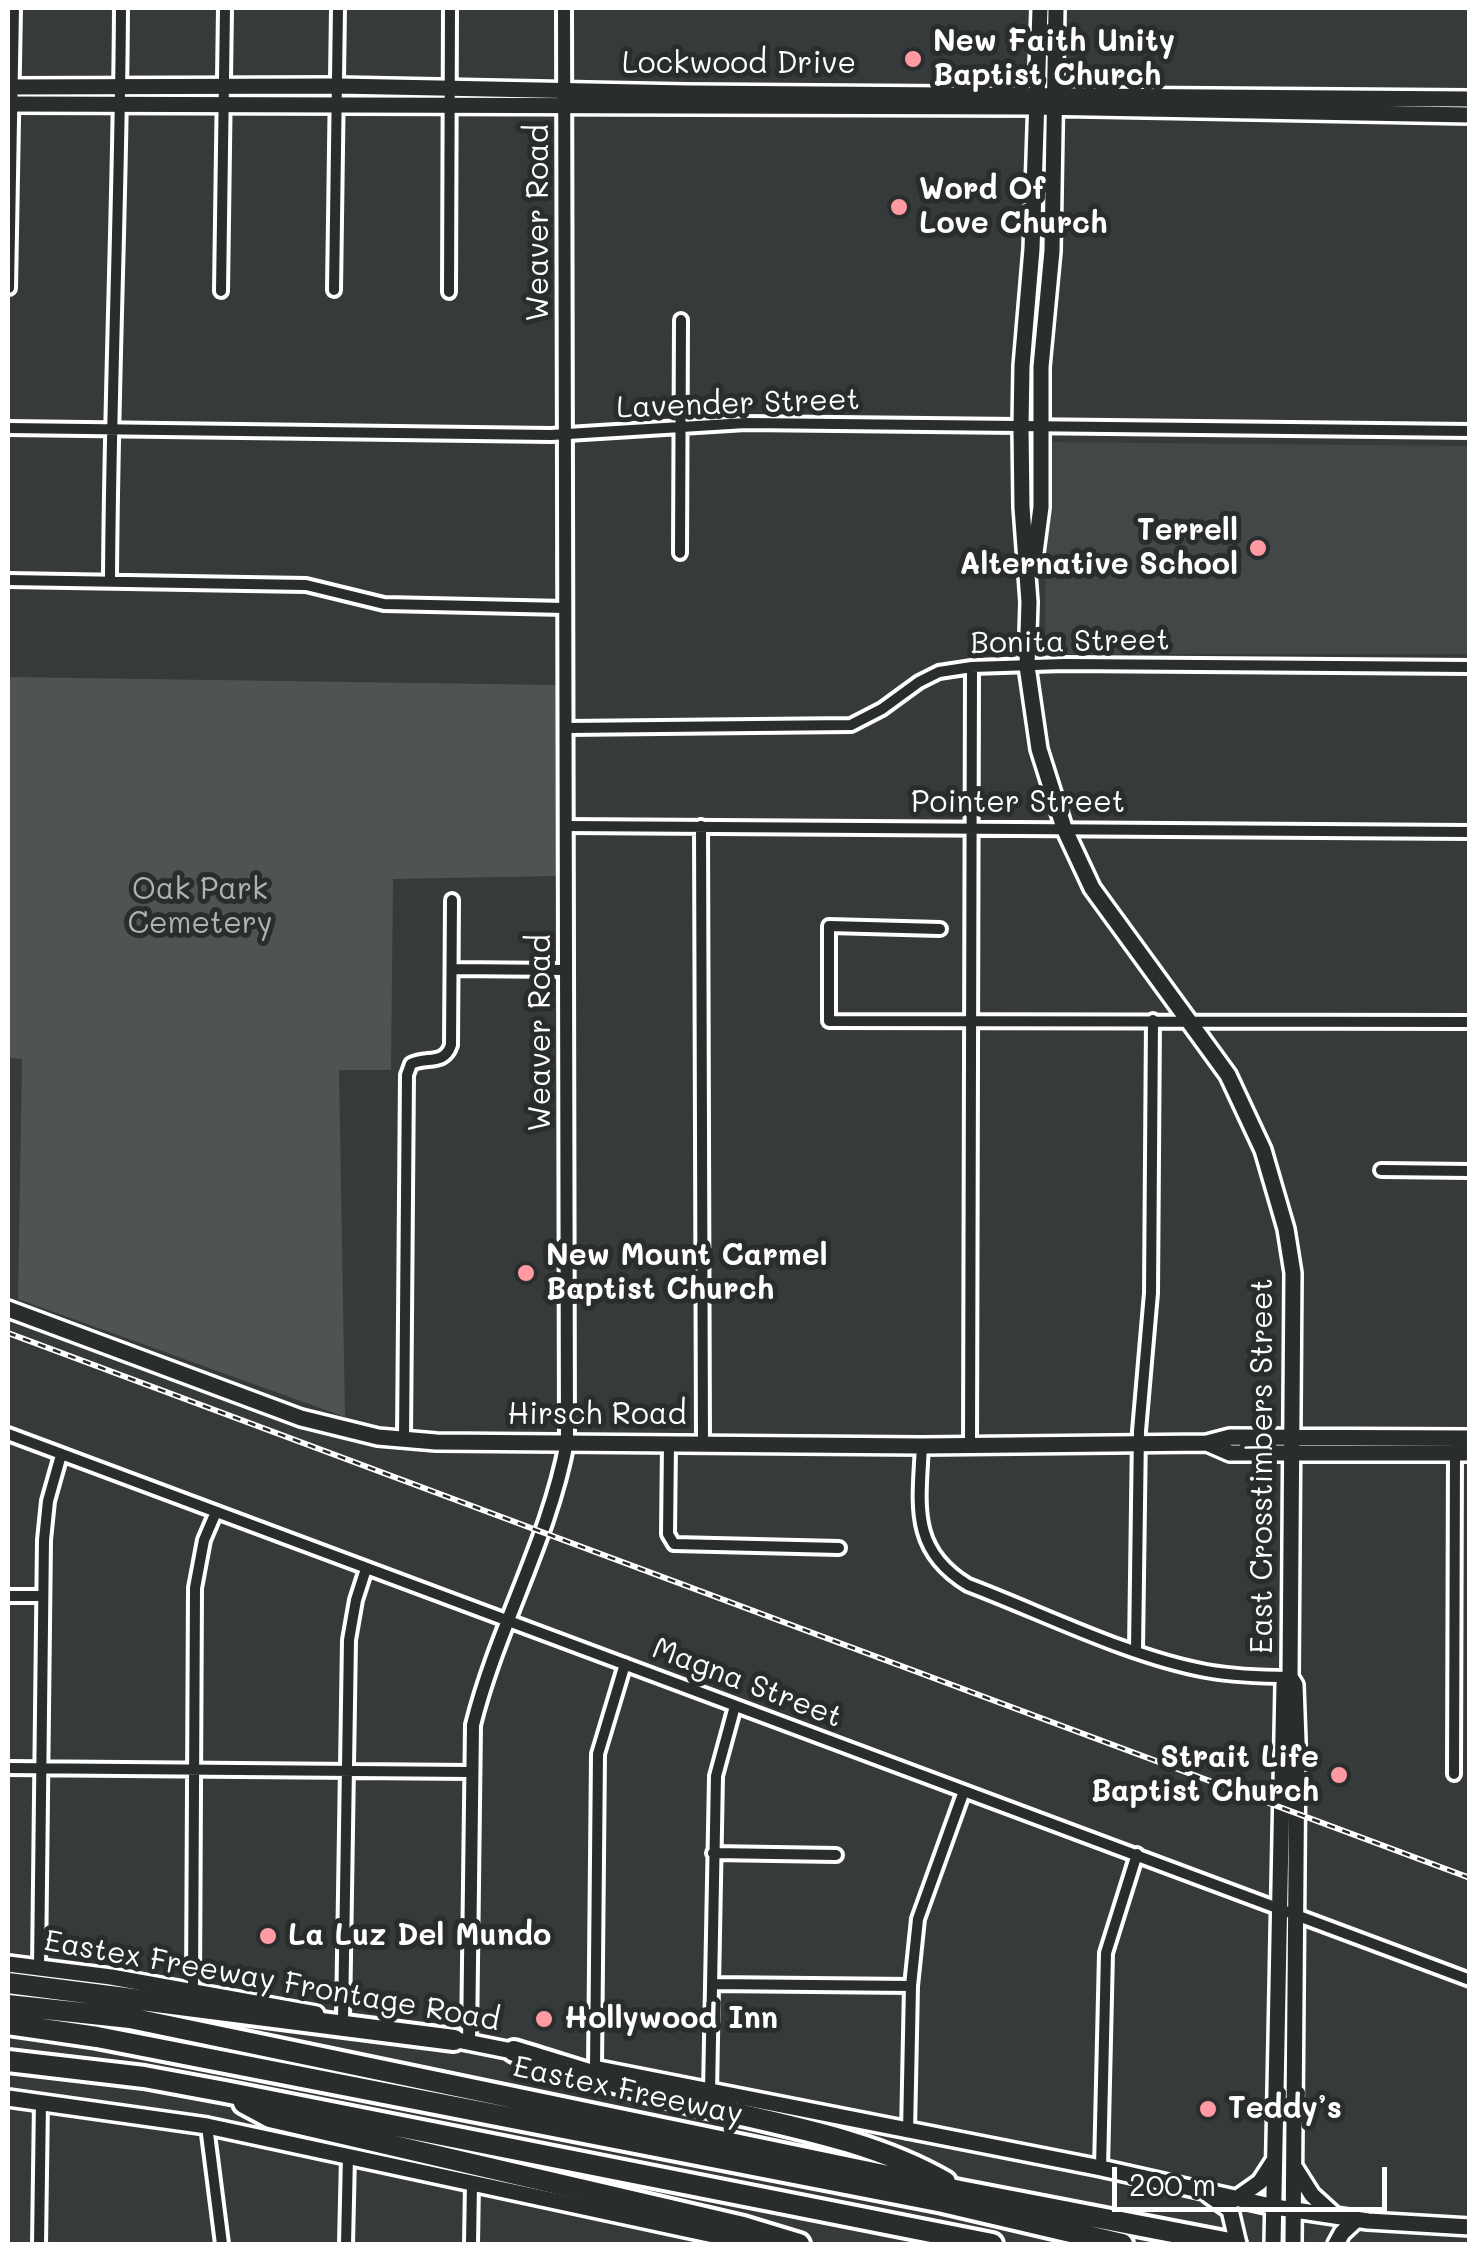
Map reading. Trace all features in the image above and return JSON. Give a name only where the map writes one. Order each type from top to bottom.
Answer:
[{"type":"highway","points":[[8,1983],[462,2041]]},
{"type":"highway","name":"Eastex Freeway","points":[[8,2004],[130,2018],[960,2191],[1236,2244]]},
{"type":"highway","points":[[8,2024],[97,2037],[942,2202],[1122,2244]]},
{"type":"highway","points":[[514,2052],[676,2100],[770,2120],[914,2164],[960,2191]]},
{"type":"highway","points":[[8,2060],[226,2092],[992,2244]]},
{"type":"highway","points":[[226,2092],[270,2117],[743,2227],[799,2244]]},
{"type":"main road","name":"East Crosstimbers Street","points":[[1040,8],[1021,427],[1028,666],[1038,749],[1064,828],[1092,888],[1228,1075],[1264,1150],[1286,1230],[1293,1273],[1290,1677],[1284,1684],[1293,2244]]},
{"type":"main road","name":"East Crosstimbers Street","points":[[1029,602],[1041,507],[1039,427],[1050,268],[1056,8]]},
{"type":"main road","name":"Lockwood Drive","points":[[11,96],[121,87],[338,86],[564,89],[688,100]]},
{"type":"main road","name":"Lockwood Drive","points":[[11,96],[121,104],[564,108],[688,100],[1038,101],[1435,107],[1470,115]]},
{"type":"main road","name":"Lockwood Drive","points":[[1435,107],[1470,99]]},
{"type":"main road","points":[[1031,264],[1050,268]]},
{"type":"main road","name":"Hirsch Road","points":[[8,1308],[268,1407],[364,1434],[436,1442],[922,1446],[1208,1443],[1230,1453],[1294,1445],[1462,1445]]},
{"type":"main road","name":"East Crosstimbers Street","points":[[1273,2244],[1289,1911]]},
{"type":"main road","name":"Eastex Freeway Frontage Road","points":[[8,1964],[193,1990],[462,2041],[1100,2168],[1274,2207],[1357,2219],[1470,2228]]},
{"type":"main road","points":[[8,2098],[207,2126],[472,2183],[708,2240],[755,2244]]},
{"type":"main road","points":[[1236,2198],[1260,2182],[1276,2158]]},
{"type":"main road","points":[[1294,2168],[1307,2188],[1334,2214]]},
{"type":"main road","points":[[1199,2190],[1230,2210],[1236,2244]]},
{"type":"main road","points":[[1336,2244],[1357,2219]]},
{"type":"street","points":[[10,288],[14,8]]},
{"type":"street","points":[[110,580],[122,8]]},
{"type":"street","points":[[221,291],[226,8]]},
{"type":"street","points":[[334,290],[338,8]]},
{"type":"street","points":[[449,292],[450,8]]},
{"type":"street","name":"Weaver Road","points":[[462,2041],[473,1725],[556,1494],[567,1442],[564,8]]},
{"type":"street","points":[[680,553],[681,320]]},
{"type":"street","name":"Lavender Street","points":[[8,428],[564,435],[746,422],[1470,430]]},
{"type":"street","points":[[8,580],[306,584],[384,604],[566,608]]},
{"type":"street","name":"Bonita Street","points":[[566,728],[852,725],[939,672],[972,668],[1470,667]]},
{"type":"street","points":[[970,1446],[972,668]]},
{"type":"street","name":"Pointer Street","points":[[566,826],[1470,832]]},
{"type":"street","points":[[701,826],[702,1443]]},
{"type":"street","points":[[404,1438],[406,1075],[411,1064],[439,1060],[449,1053],[452,900]]},
{"type":"street","points":[[940,928],[829,926],[829,1021],[1470,1022]]},
{"type":"street","points":[[452,970],[566,970]]},
{"type":"street","points":[[1136,1650],[1139,1443],[1151,1293],[1153,1020]]},
{"type":"street","points":[[1381,1170],[1470,1171]]},
{"type":"street","name":"Magna Street","points":[[8,1434],[1470,1980]]},
{"type":"street","points":[[669,1444],[668,1534],[674,1544],[839,1548]]},
{"type":"street","points":[[1454,1774],[1462,1445]]},
{"type":"street","points":[[922,1446],[920,1521],[940,1565],[968,1585],[1110,1642],[1204,1671],[1290,1677]]},
{"type":"street","points":[[39,1968],[42,1596],[46,1518],[62,1455]]},
{"type":"street","points":[[193,1990],[194,1588],[204,1540],[216,1512]]},
{"type":"street","points":[[342,2018],[349,1640],[366,1569]]},
{"type":"street","points":[[8,1596],[42,1596]]},
{"type":"street","points":[[595,2068],[598,1754],[625,1664]]},
{"type":"street","points":[[710,2092],[716,1776],[734,1706]]},
{"type":"street","points":[[8,1768],[471,1772]]},
{"type":"street","points":[[908,2132],[911,1986],[918,1919],[964,1791]]},
{"type":"street","points":[[713,1852],[836,1855]]},
{"type":"street","points":[[1100,2168],[1106,1953],[1137,1854]]},
{"type":"street","points":[[712,1984],[911,1986]]},
{"type":"street","points":[[40,2244],[41,2101]]},
{"type":"street","points":[[207,2126],[222,2244]]},
{"type":"street","points":[[346,2244],[348,2156]]},
{"type":"street","points":[[472,2183],[472,2244]]},
{"type":"shaded area","name":"Terrell Alternative School","points":[[1046,442],[1469,446],[1469,654],[1053,654],[1045,650]]},
{"type":"green space","name":"Oak Park Cemetery","points":[[8,677],[556,685],[557,876],[393,879],[391,1070],[339,1070],[345,1417],[18,1299],[22,1059],[8,1058]]},
{"type":"railway","points":[[8,1333],[1470,1878]]},
{"type":"place","name":"New Faith Unity Baptist Church","points":[[913,59]]},
{"type":"place","name":"Word Of Love Church","points":[[899,207]]},
{"type":"place","name":"Terrell Alternative School","points":[[1258,548]]},
{"type":"place","name":"New Mount Carmel Baptist Church","points":[[526,1273]]},
{"type":"place","name":"Strait Life Baptist Church","points":[[1339,1775]]},
{"type":"place","name":"La Luz Del Mundo","points":[[268,1936]]},
{"type":"place","name":"Hollywood Inn","points":[[544,2019]]},
{"type":"place","name":"Teddy’s","points":[[1208,2109]]}]
